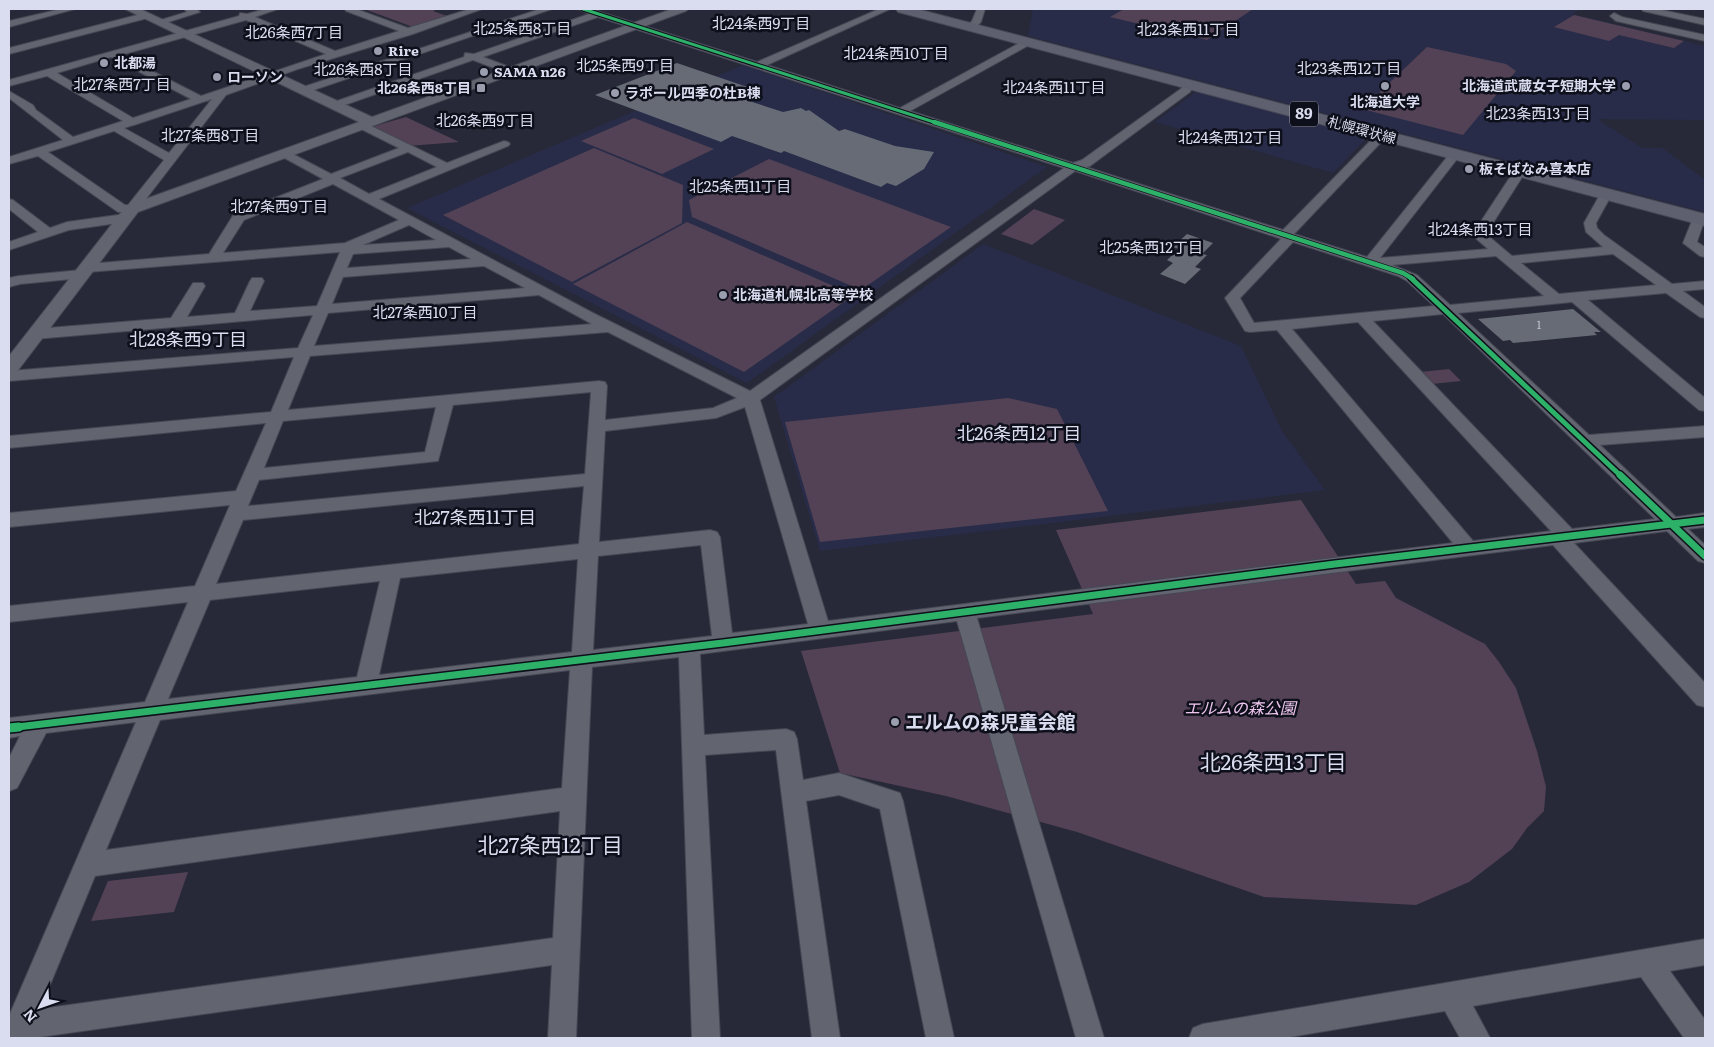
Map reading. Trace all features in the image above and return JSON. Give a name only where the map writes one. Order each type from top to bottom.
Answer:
[{"type":"main road","name":"札幌環状線","points":[[903,9],[1702,219]]},
{"type":"street","points":[[12,21],[71,9]]},
{"type":"street","points":[[131,9],[335,104],[409,148],[447,166]]},
{"type":"street","points":[[159,22],[196,12],[188,9]]},
{"type":"street","points":[[228,9],[334,54]]},
{"type":"street","points":[[9,82],[274,9]]},
{"type":"street","points":[[348,9],[511,72]]},
{"type":"street","points":[[9,161],[201,100],[473,9]]},
{"type":"street","points":[[304,90],[548,9]]},
{"type":"street","points":[[583,9],[1403,273],[1412,278],[1446,309],[1705,556]]},
{"type":"street","points":[[9,246],[76,224],[129,214],[283,153],[682,9]]},
{"type":"street","points":[[758,65],[886,9]]},
{"type":"street","points":[[971,27],[976,22],[981,9]]},
{"type":"street","points":[[1627,9],[1614,16],[1627,21],[1705,38]]},
{"type":"street","points":[[1646,9],[1701,21],[1705,11]]},
{"type":"street","points":[[335,104],[598,14]]},
{"type":"street","points":[[9,51],[145,16]]},
{"type":"street","points":[[902,111],[1028,42]]},
{"type":"street","points":[[112,54],[201,100]]},
{"type":"street","points":[[48,72],[133,122]]},
{"type":"street","points":[[596,427],[716,413],[751,398],[1073,167],[1086,163],[1186,90],[1189,84]]},
{"type":"street","points":[[9,369],[23,346],[129,214],[170,158],[222,93]]},
{"type":"street","points":[[9,94],[29,107],[31,112],[72,141]]},
{"type":"street","points":[[115,127],[170,158]]},
{"type":"street","points":[[1382,135],[1232,298],[1250,328],[1705,285]]},
{"type":"street","points":[[368,199],[504,144]]},
{"type":"street","points":[[213,258],[239,217],[409,148]]},
{"type":"street","points":[[39,151],[129,214]]},
{"type":"street","points":[[283,153],[541,292],[751,398],[821,631]]},
{"type":"street","points":[[1370,262],[1455,154]]},
{"type":"street","points":[[1520,171],[1479,235],[1556,299]]},
{"type":"street","points":[[1606,194],[1590,223],[1591,229],[1616,250],[1705,314]]},
{"type":"street","points":[[9,203],[47,232]]},
{"type":"street","points":[[1702,219],[1690,243],[1705,253]]},
{"type":"street","points":[[16,1032],[348,249],[408,221]]},
{"type":"street","points":[[9,283],[18,280],[84,271],[213,258],[451,243]]},
{"type":"street","points":[[1370,262],[1616,250]]},
{"type":"street","points":[[338,273],[485,262]]},
{"type":"street","points":[[240,317],[257,280]]},
{"type":"street","points":[[176,322],[198,286]]},
{"type":"street","points":[[23,346],[176,322],[541,292]]},
{"type":"street","points":[[1576,298],[1705,406]]},
{"type":"street","points":[[1361,317],[1563,537],[1705,698]]},
{"type":"street","points":[[1282,325],[1468,548]]},
{"type":"street","points":[[9,376],[610,327]]},
{"type":"street","points":[[9,442],[599,386],[573,798],[562,1038]]},
{"type":"street","points":[[252,475],[432,457],[446,401]]},
{"type":"street","points":[[1584,441],[1705,431]]},
{"type":"street","points":[[9,520],[593,479]]},
{"type":"street","points":[[9,728],[821,631],[1468,548],[1705,520]]},
{"type":"street","points":[[9,614],[588,552],[710,537],[723,643]]},
{"type":"street","points":[[366,685],[392,572]]},
{"type":"street","points":[[965,612],[1090,1038]]},
{"type":"street","points":[[689,646],[706,1038]]},
{"type":"street","points":[[9,780],[39,724]]},
{"type":"street","points":[[693,746],[786,739],[826,1038]]},
{"type":"street","points":[[792,793],[839,784],[891,801],[940,1038]]},
{"type":"street","points":[[87,865],[573,798]]},
{"type":"street","points":[[16,1032],[566,950]]},
{"type":"street","points":[[1203,1038],[1705,952]]},
{"type":"street","points":[[1648,962],[1701,1038]]},
{"type":"street","points":[[1452,996],[1476,1038]]},
{"type":"shaded area","name":"北海道大学","points":[[1033,9],[1581,9],[1572,14],[1705,46],[1705,120],[1597,119],[1642,148],[1662,148],[1705,180],[1705,212],[1028,36]]},
{"type":"shaded area","name":"北海道札幌北高等学校","points":[[743,65],[1047,167],[747,383],[407,208]]},
{"type":"shaded area","points":[[1197,91],[1368,137],[1333,173],[1155,122]]},
{"type":"shaded area","points":[[983,244],[1241,346],[1282,431],[1325,490],[820,551],[774,397]]},
{"type":"green space","points":[[364,9],[438,9],[433,11],[447,16],[413,27]]},
{"type":"green space","points":[[1124,9],[1253,9],[1207,40],[1110,17]]},
{"type":"green space","points":[[1574,15],[1684,41],[1674,48],[1619,35],[1609,41],[1554,27]]},
{"type":"green space","points":[[1427,47],[1506,64],[1516,71],[1463,135],[1362,109]]},
{"type":"green space","points":[[406,117],[459,142],[408,146],[371,127]]},
{"type":"green space","points":[[634,118],[714,149],[662,174],[581,141]]},
{"type":"green space","points":[[594,148],[683,185],[682,223],[572,282],[443,215]]},
{"type":"green space","points":[[769,159],[951,227],[861,290],[692,217],[689,200]]},
{"type":"green space","points":[[1034,209],[1065,220],[1032,245],[1001,234]]},
{"type":"green space","points":[[687,222],[854,295],[744,372],[573,284]]},
{"type":"green space","points":[[1449,369],[1461,381],[1432,384],[1420,372]]},
{"type":"green space","points":[[1008,398],[1057,409],[1108,511],[820,542],[785,422]]},
{"type":"green space","name":"エルムの森公園","points":[[1301,500],[1356,584],[1385,581],[1396,598],[1485,644],[1516,688],[1537,751],[1546,787],[1544,811],[1527,828],[1512,849],[1469,882],[1416,905],[1264,897],[1077,832],[946,796],[840,773],[801,651],[1093,614],[1056,530]]},
{"type":"green space","points":[[188,872],[174,912],[91,921],[108,881]]},
{"type":"building","points":[[677,63],[759,91],[743,99],[783,112],[801,108],[806,111],[809,110],[839,131],[845,129],[895,146],[934,152],[924,169],[896,186],[887,183],[881,187],[784,151],[781,153],[732,136],[721,142],[595,95]]},
{"type":"building","points":[[1187,234],[1213,243],[1202,254],[1207,255],[1195,267],[1201,269],[1185,284],[1160,274],[1173,263],[1167,260],[1179,249],[1173,247]]},
{"type":"building","points":[[1573,309],[1601,332],[1594,332],[1597,335],[1513,343],[1510,340],[1503,341],[1478,319]]},
{"type":"cycle path","points":[[583,9],[1403,273],[1412,278],[1446,309],[1705,556]]},
{"type":"cycle path","points":[[9,728],[723,643],[1335,564],[1705,520]]},
{"type":"place","name":"Rire","points":[[378,51]]},
{"type":"place","name":"北都湯","points":[[104,63]]},
{"type":"place","name":"SAMA n26","points":[[484,72]]},
{"type":"place","name":"ローソン","points":[[217,77]]},
{"type":"place","name":"北海道大学","points":[[1385,86]]},
{"type":"place","name":"北海道武蔵女子短期大学","points":[[1626,86]]},
{"type":"place","name":"北26条西8丁目","points":[[481,88]]},
{"type":"place","name":"ラポール四季の杜B棟","points":[[615,93]]},
{"type":"place","name":"板そばなみ喜本店","points":[[1469,169]]},
{"type":"place","name":"北海道札幌北高等学校","points":[[723,295]]},
{"type":"place","name":"エルムの森児童会館","points":[[895,722]]},
{"type":"district","name":"北24条西9丁目","points":[[761,24]]},
{"type":"district","name":"北25条西8丁目","points":[[522,29]]},
{"type":"district","name":"北23条西11丁目","points":[[1188,30]]},
{"type":"district","name":"北26条西7丁目","points":[[294,33]]},
{"type":"district","name":"北24条西10丁目","points":[[896,54]]},
{"type":"district","name":"北25条西9丁目","points":[[625,66]]},
{"type":"district","name":"北23条西12丁目","points":[[1349,69]]},
{"type":"district","name":"北26条西8丁目","points":[[363,70]]},
{"type":"district","name":"北27条西7丁目","points":[[122,85]]},
{"type":"district","name":"北24条西11丁目","points":[[1054,88]]},
{"type":"district","name":"北23条西13丁目","points":[[1538,114]]},
{"type":"district","name":"北26条西9丁目","points":[[485,121]]},
{"type":"district","name":"北27条西8丁目","points":[[210,136]]},
{"type":"district","name":"北24条西12丁目","points":[[1230,138]]},
{"type":"district","name":"北25条西11丁目","points":[[740,187]]},
{"type":"district","name":"北27条西9丁目","points":[[279,207]]},
{"type":"district","name":"北24条西13丁目","points":[[1480,230]]},
{"type":"district","name":"北25条西12丁目","points":[[1151,248]]},
{"type":"district","name":"北27条西10丁目","points":[[425,313]]},
{"type":"district","name":"北28条西9丁目","points":[[188,340]]},
{"type":"district","name":"北26条西12丁目","points":[[1019,434]]},
{"type":"district","name":"北27条西11丁目","points":[[475,518]]},
{"type":"district","name":"北26条西13丁目","points":[[1273,763]]},
{"type":"district","name":"北27条西12丁目","points":[[550,846]]}]
